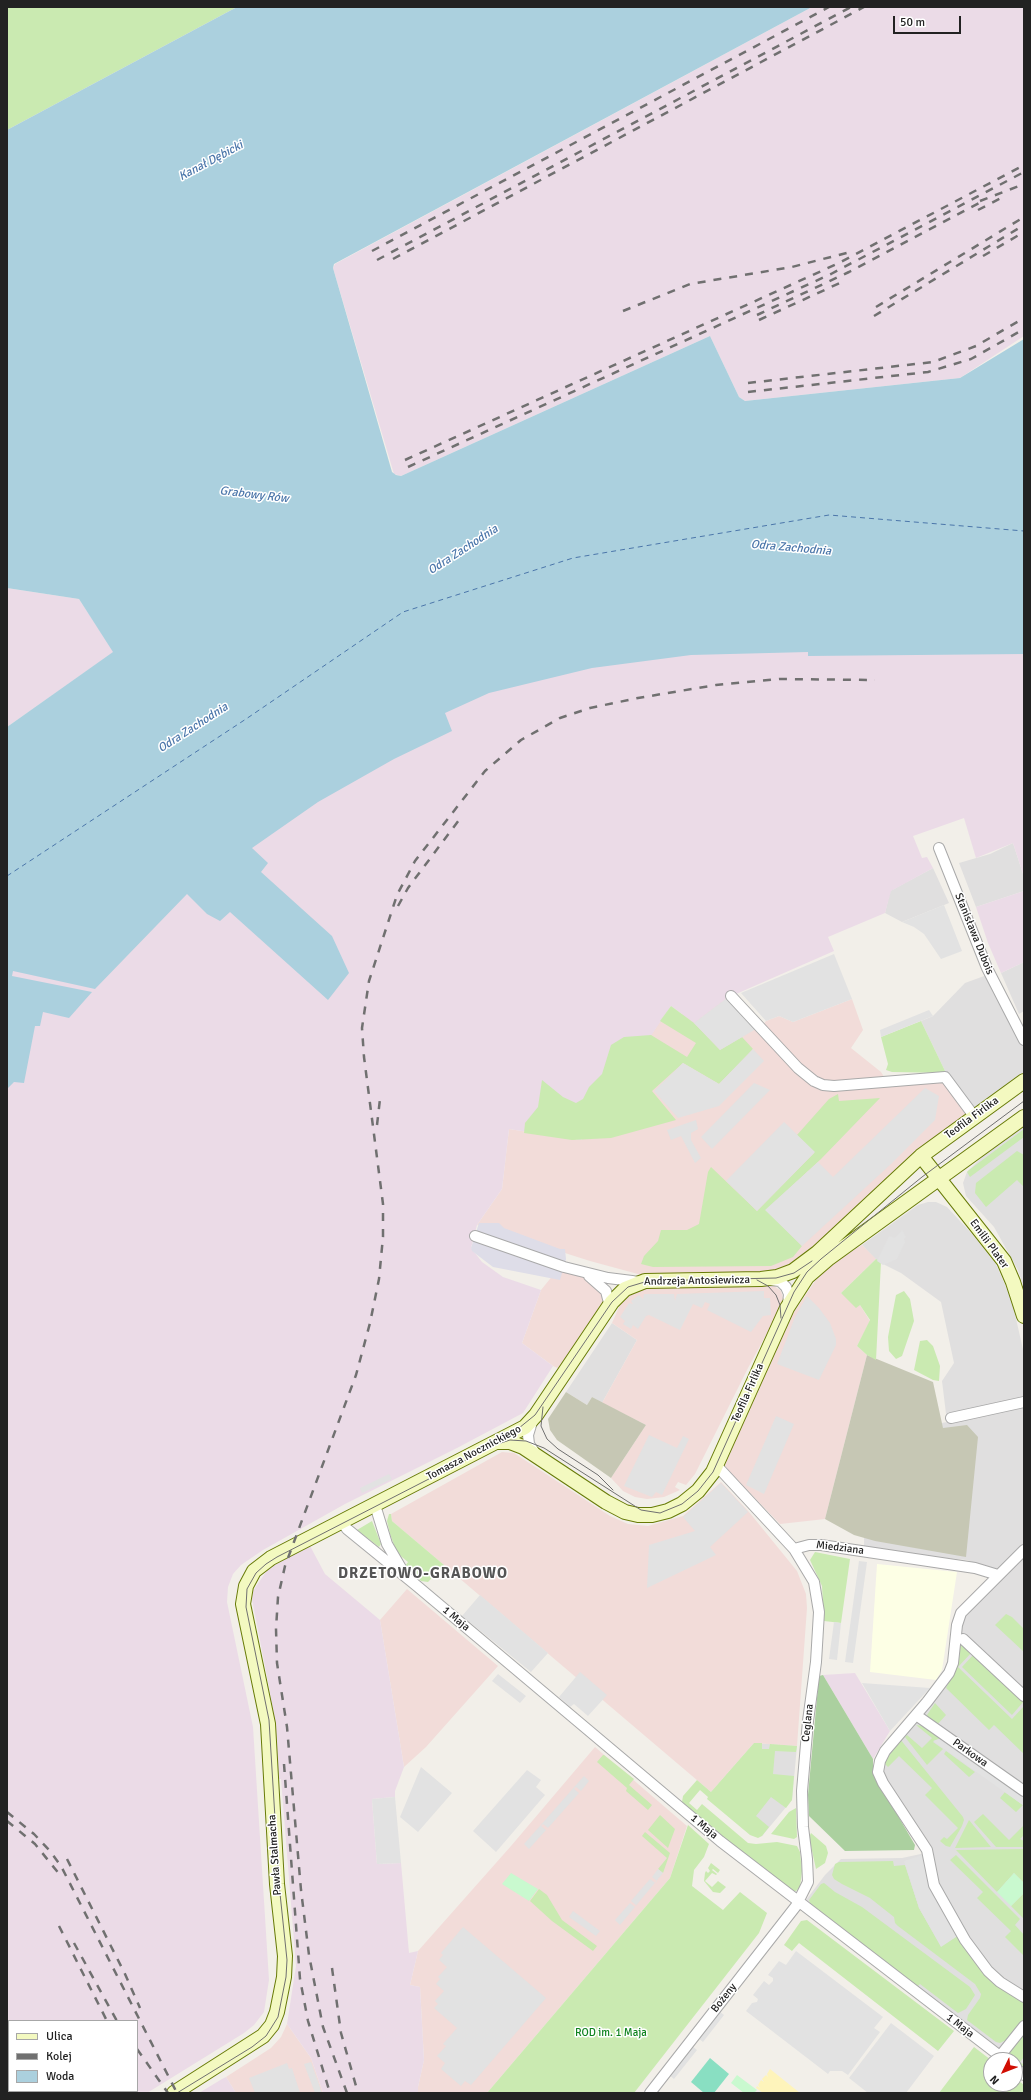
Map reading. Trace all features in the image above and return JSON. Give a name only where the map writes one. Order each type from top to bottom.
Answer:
[{"type":"street","name":"Stanisława Dubois","points":[[939,848],[987,968],[1024,1040]]},
{"type":"street","points":[[731,996],[798,1068],[823,1085],[834,1086],[944,1077],[974,1116]]},
{"type":"street","name":"Stanisława Dubois","points":[[1013,1019],[1024,1034]]},
{"type":"street","name":"Teofila Firlika","points":[[762,1279],[786,1274],[809,1260],[920,1156],[1024,1081]]},
{"type":"street","name":"Teofila Firlika","points":[[496,1442],[517,1444],[538,1456],[616,1508],[632,1514],[645,1516],[668,1511],[689,1499],[706,1482],[716,1465],[787,1308],[802,1283],[816,1268],[1022,1120]]},
{"type":"street","points":[[920,1156],[939,1179]]},
{"type":"street","name":"Emilii Plater","points":[[939,1179],[1004,1261],[1016,1289],[1024,1316]]},
{"type":"street","name":"Andrzeja Antosiewicza","points":[[475,1236],[584,1273],[642,1282],[762,1279],[778,1281],[786,1287],[790,1298],[787,1308]]},
{"type":"street","name":"Andrzeja Antosiewicza","points":[[584,1273],[601,1284],[606,1291],[609,1303],[606,1310]]},
{"type":"street","name":"Tomasza Nocznickiego","points":[[257,1568],[268,1560],[521,1429],[536,1415],[606,1310],[622,1291],[642,1282]]},
{"type":"street","points":[[951,1418],[1024,1402]]},
{"type":"street","name":"Teofila Firlika","points":[[536,1415],[529,1428],[528,1435],[531,1448],[538,1456]]},
{"type":"street","points":[[716,1465],[794,1549]]},
{"type":"street","name":"1 Maja","points":[[375,1505],[390,1551],[401,1568],[417,1586]]},
{"type":"street","name":"1 Maja","points":[[342,1522],[347,1529],[720,1841],[994,2052]]},
{"type":"street","name":"Miedziana","points":[[794,1549],[809,1545],[826,1546],[975,1568],[998,1576]]},
{"type":"street","name":"Ceglana","points":[[794,1549],[814,1582],[820,1612],[802,1791],[803,1827],[808,1882],[798,1902]]},
{"type":"street","points":[[1024,1550],[960,1616],[951,1668],[938,1689],[887,1747],[880,1761],[879,1775],[927,1850],[934,1885],[979,1961],[1000,1982],[1024,1996]]},
{"type":"street","name":"Pawła Stalmacha","points":[[174,2093],[263,2036],[272,2025],[277,2014],[284,1977],[285,1956],[276,1878],[268,1724],[243,1604],[247,1583],[257,1568]]},
{"type":"street","points":[[963,1639],[1024,1696]]},
{"type":"street","name":"Parkowa","points":[[916,1715],[1024,1791]]},
{"type":"street","name":"Bożeny","points":[[650,2093],[798,1902]]},
{"type":"street","name":"1 Maja","points":[[1006,2052],[1024,2026]]},
{"type":"shaded area","points":[[812,7],[1024,7],[1024,336],[960,378],[745,401],[739,397],[710,336],[401,476],[394,474],[333,268],[335,264]]},
{"type":"shaded area","points":[[7,588],[79,599],[114,652],[7,727]]},
{"type":"shaded area","points":[[1024,647],[1024,877],[1013,843],[976,858],[964,818],[913,836],[922,858],[927,857],[933,868],[891,891],[885,913],[828,937],[834,951],[727,998],[694,1023],[671,1006],[581,1140],[509,1129],[502,1189],[477,1225],[471,1248],[482,1262],[503,1277],[541,1290],[522,1343],[553,1366],[523,1413],[345,1504],[263,1550],[241,1565],[233,1574],[228,1587],[227,1602],[253,1727],[269,1980],[264,2012],[254,2025],[244,2033],[147,2093],[85,2093],[83,2092],[138,2092],[138,2020],[8,2020],[7,2047],[7,964],[440,692],[623,648]]},
{"type":"shaded area","points":[[1013,843],[1024,877],[1024,891],[976,907],[959,863],[990,854]]},
{"type":"shaded area","points":[[933,868],[949,903],[902,922],[885,913],[890,891]]},
{"type":"shaded area","points":[[1024,891],[1024,962],[1001,973],[988,943],[976,907]]},
{"type":"shaded area","points":[[944,905],[962,951],[941,959],[924,934],[914,927],[902,922]]},
{"type":"shaded area","points":[[834,954],[852,999],[793,1022],[779,1016],[766,1021],[741,993]]},
{"type":"shaded area","points":[[1024,962],[1024,1011],[1019,1014],[1001,973]]},
{"type":"shaded area","points":[[987,975],[1024,1047],[1024,1078],[975,1112],[946,1073],[921,1021],[933,1016],[965,983]]},
{"type":"shaded area","points":[[727,998],[815,1085],[928,1081],[945,1084],[968,1114],[800,1264],[773,1273],[649,1277],[590,1261],[477,1225],[502,1189],[509,1129],[581,1140],[660,1021]]},
{"type":"shaded area","points":[[727,998],[756,1029],[720,1050],[694,1023]]},
{"type":"shaded area","points":[[852,999],[863,1030],[851,1048],[881,1072],[886,1080],[832,1084],[813,1077],[762,1026],[766,1021],[779,1016],[793,1022]]},
{"type":"shaded area","points":[[929,1010],[933,1016],[881,1037],[880,1030]]},
{"type":"shaded area","points":[[753,1049],[764,1061],[719,1106],[678,1118],[654,1091],[683,1063],[719,1084]]},
{"type":"shaded area","points":[[754,1083],[770,1090],[712,1149],[701,1137]]},
{"type":"shaded area","points":[[925,1088],[939,1096],[935,1120],[891,1164],[802,1246],[765,1210],[818,1162],[833,1177]]},
{"type":"shaded area","points":[[696,1120],[698,1129],[691,1133],[691,1140],[701,1158],[695,1163],[681,1136],[671,1140],[667,1130]]},
{"type":"shaded area","points":[[1024,1121],[1024,1288],[1018,1270],[994,1227],[966,1196],[963,1183],[967,1172],[1005,1134]]},
{"type":"shaded area","points":[[784,1122],[815,1152],[757,1211],[726,1181]]},
{"type":"shaded area","points":[[928,1202],[936,1202],[947,1207],[973,1235],[996,1264],[1012,1301],[1024,1354],[1024,2071],[1023,2052],[1000,2052],[806,1900],[825,1875],[841,1859],[902,1858],[930,1852],[882,1778],[883,1761],[955,1671],[961,1623],[982,1596],[1004,1574],[967,1560],[884,1552],[864,1547],[865,1451],[884,1434],[947,1422],[942,1381],[954,1363],[941,1302],[901,1273],[877,1261],[862,1245],[918,1205]]},
{"type":"shaded area","points":[[479,1223],[499,1223],[504,1228],[560,1249],[565,1249],[566,1259],[560,1280],[493,1267],[472,1251],[471,1248]]},
{"type":"shaded area","points":[[902,1230],[906,1237],[897,1259],[883,1265],[877,1261],[889,1236],[895,1238]]},
{"type":"shaded area","points":[[862,1245],[876,1259],[841,1293],[860,1305],[870,1321],[857,1346],[867,1355],[825,1519],[780,1524],[723,1465],[792,1315],[824,1268]]},
{"type":"shaded area","points":[[558,1269],[583,1275],[603,1290],[606,1304],[562,1370],[553,1366],[522,1343],[541,1290]]},
{"type":"shaded area","points":[[770,1283],[781,1291],[784,1302],[748,1368],[695,1474],[686,1485],[678,1482],[675,1487],[680,1490],[664,1497],[647,1499],[635,1497],[623,1491],[611,1478],[646,1425],[602,1403],[637,1340],[612,1323],[624,1296],[637,1287]]},
{"type":"shaded area","points":[[764,1291],[764,1298],[770,1298],[771,1315],[763,1316],[751,1332],[707,1310],[710,1304],[705,1302],[702,1308],[693,1304],[680,1330],[649,1315],[646,1316],[638,1329],[633,1325],[631,1329],[623,1324],[625,1321],[620,1317],[629,1303],[633,1304],[631,1301],[639,1295],[643,1299],[644,1294],[674,1294],[675,1301],[677,1294]]},
{"type":"shaded area","points":[[807,1296],[819,1308],[830,1323],[836,1339],[836,1345],[819,1380],[777,1364],[795,1317]]},
{"type":"shaded area","points":[[612,1323],[637,1340],[602,1403],[592,1397],[587,1405],[566,1392]]},
{"type":"shaded area","points":[[867,1355],[933,1382],[943,1428],[967,1425],[978,1437],[966,1557],[875,1541],[854,1535],[825,1519]]},
{"type":"shaded area","points":[[566,1392],[587,1405],[592,1397],[646,1425],[611,1478],[557,1440],[550,1430],[548,1419]]},
{"type":"shaded area","points":[[776,1416],[794,1424],[764,1494],[746,1485]]},
{"type":"shaded area","points":[[649,1435],[677,1448],[683,1436],[689,1439],[662,1495],[656,1492],[652,1497],[624,1486]]},
{"type":"shaded area","points":[[502,1452],[514,1453],[610,1516],[628,1524],[648,1526],[683,1516],[721,1482],[749,1512],[797,1571],[806,1594],[807,1608],[797,1746],[754,1743],[711,1792],[392,1521],[391,1514]]},
{"type":"shaded area","points":[[389,1474],[392,1479],[362,1493],[360,1488]]},
{"type":"shaded area","points":[[721,1483],[748,1512],[710,1547],[716,1555],[647,1588],[649,1545],[695,1531],[683,1517]]},
{"type":"shaded area","points":[[309,1544],[325,1574],[380,1620],[404,1767],[395,1791],[395,1797],[372,1799],[377,1864],[401,1863],[409,1953],[418,1951],[410,1985],[420,1987],[424,2060],[418,2093],[323,2093],[311,2058],[287,2024],[296,1966],[281,1779],[279,1779],[270,1692],[251,1594],[270,1566]]},
{"type":"shaded area","points":[[859,1561],[867,1562],[853,1663],[845,1662]]},
{"type":"shaded area","points":[[877,1564],[957,1572],[942,1670],[936,1680],[870,1672]]},
{"type":"shaded area","points":[[407,1589],[498,1666],[426,1747],[404,1767],[380,1620]]},
{"type":"shaded area","points":[[480,1595],[548,1653],[531,1672],[462,1616]]},
{"type":"shaded area","points":[[834,1622],[841,1623],[837,1660],[829,1659]]},
{"type":"shaded area","points":[[580,1672],[607,1695],[588,1716],[574,1704],[570,1707],[559,1697]]},
{"type":"shaded area","points":[[855,1673],[890,1731],[873,1759],[823,1675]]},
{"type":"shaded area","points":[[498,1674],[526,1696],[520,1703],[492,1681]]},
{"type":"shaded area","points":[[862,1683],[930,1688],[890,1731]]},
{"type":"shaded area","points":[[941,1738],[1024,1795],[1024,1806],[933,1741]]},
{"type":"shaded area","points":[[754,1743],[797,1746],[792,1800],[762,1836],[711,1792]]},
{"type":"shaded area","points":[[595,1747],[687,1826],[670,1878],[487,2093],[418,2093],[424,2060],[420,1987],[410,1985],[418,1951],[511,1846]]},
{"type":"shaded area","points":[[421,1767],[452,1793],[418,1832],[400,1817]]},
{"type":"shaded area","points":[[527,1770],[541,1780],[536,1787],[545,1795],[496,1852],[473,1831]]},
{"type":"shaded area","points":[[584,1776],[589,1781],[581,1791],[576,1787],[574,1789],[579,1793],[548,1828],[543,1824],[541,1826],[546,1830],[529,1849],[524,1844]]},
{"type":"shaded area","points":[[395,1797],[401,1863],[377,1864],[372,1799]]},
{"type":"shaded area","points":[[923,1855],[936,1900],[959,1935],[941,1947],[919,1908],[904,1861]]},
{"type":"shaded area","points":[[658,1869],[663,1873],[657,1881],[652,1877]]},
{"type":"shaded area","points":[[650,1879],[655,1883],[635,1907],[636,1905],[631,1901]]},
{"type":"shaded area","points":[[630,1903],[635,1907],[620,1925],[615,1920]]},
{"type":"shaded area","points":[[573,1911],[600,1931],[596,1936],[569,1917]]},
{"type":"shaded area","points":[[463,1927],[546,1998],[471,2085],[465,2081],[461,2086],[441,2069],[445,2063],[437,2056],[446,2046],[443,2044],[457,2028],[434,2008],[438,2004],[435,2001],[444,1991],[436,1984],[440,1979],[438,1977],[447,1967],[439,1960],[443,1955],[441,1953]]},
{"type":"shaded area","points":[[796,1951],[883,2017],[874,2028],[880,2032],[848,2075],[842,2071],[830,2071],[828,2074],[746,2011],[752,2003],[757,2002],[758,1999],[753,1995],[764,1981],[769,1985],[773,1981],[773,1978],[768,1975],[779,1961],[786,1965]]},
{"type":"shaded area","points":[[719,2011],[724,2015],[703,2042],[698,2038]]},
{"type":"shaded area","points":[[891,2023],[934,2056],[906,2093],[868,2093],[849,2078]]},
{"type":"shaded area","points":[[287,2024],[311,2058],[323,2093],[236,2093],[226,2077],[271,2048],[281,2037]]},
{"type":"shaded area","points":[[692,2046],[697,2050],[674,2079],[669,2075]]},
{"type":"shaded area","points":[[311,2062],[322,2093],[315,2093],[304,2064]]},
{"type":"shaded area","points":[[287,2063],[289,2069],[292,2068],[300,2093],[255,2093],[249,2078]]},
{"type":"shaded area","points":[[226,2077],[236,2093],[199,2093],[222,2079]]},
{"type":"green space","points":[[7,7],[237,7],[7,130]]},
{"type":"green space","points":[[671,1006],[694,1023],[720,1050],[742,1037],[753,1049],[719,1084],[683,1063],[652,1091],[676,1120],[611,1138],[572,1140],[524,1133],[525,1123],[538,1107],[542,1080],[563,1097],[576,1103],[583,1099],[589,1087],[602,1074],[611,1045],[624,1037],[651,1035],[687,1057],[696,1043],[660,1021]]},
{"type":"green space","points":[[921,1021],[946,1073],[892,1072],[886,1070],[888,1064],[881,1037]]},
{"type":"green space","points":[[838,1094],[839,1101],[880,1098],[821,1159],[766,1210],[802,1246],[793,1257],[771,1266],[653,1267],[641,1264],[644,1256],[658,1241],[661,1230],[687,1230],[699,1224],[708,1172],[711,1167],[757,1211],[814,1153],[797,1135],[829,1099]]},
{"type":"green space","points":[[1024,1129],[1024,1137],[970,1177],[967,1172],[969,1170]]},
{"type":"green space","points":[[1017,1151],[1024,1155],[1024,1187],[1017,1180],[986,1207],[975,1193],[976,1183]]},
{"type":"green space","points":[[876,1259],[881,1262],[876,1360],[867,1355],[857,1346],[870,1320],[860,1305],[856,1308],[841,1293]]},
{"type":"green space","points":[[904,1291],[910,1299],[914,1321],[902,1356],[896,1359],[889,1351],[888,1337],[896,1295]]},
{"type":"green space","points":[[927,1340],[933,1346],[940,1366],[939,1381],[933,1380],[914,1370],[920,1341]]},
{"type":"green space","points":[[389,1514],[391,1514],[392,1521],[444,1565],[428,1582],[421,1581],[405,1566],[408,1562],[397,1553],[387,1521]]},
{"type":"green space","points":[[372,1521],[381,1544],[379,1547],[357,1530]]},
{"type":"green space","points":[[815,1552],[850,1559],[841,1623],[824,1621],[822,1586],[810,1560]]},
{"type":"green space","points":[[1006,1614],[1012,1617],[1024,1629],[1024,1652],[995,1625]]},
{"type":"green space","points":[[961,1641],[972,1652],[958,1667],[1012,1719],[1024,1706],[1024,1754],[994,1725],[989,1730],[946,1688],[959,1661]]},
{"type":"green space","points":[[974,1654],[1024,1701],[1012,1715],[962,1667]]},
{"type":"green space","points":[[823,1675],[873,1759],[873,1773],[915,1845],[914,1850],[845,1851],[809,1816],[808,1795],[819,1676]]},
{"type":"green space","points":[[935,1703],[946,1715],[936,1726],[929,1720],[927,1715]]},
{"type":"green space","points":[[916,1725],[924,1726],[941,1738],[933,1742],[943,1749],[927,1765],[905,1737],[907,1735],[922,1748],[932,1738]]},
{"type":"green space","points":[[900,1739],[963,1817],[964,1820],[962,1826],[950,1847],[946,1846],[940,1841],[944,1837],[947,1839],[958,1828],[925,1795],[932,1788],[899,1756],[888,1767],[884,1763]]},
{"type":"green space","points":[[754,1743],[762,1743],[762,1749],[769,1749],[770,1744],[797,1746],[796,1752],[775,1751],[773,1774],[794,1776],[792,1800],[786,1808],[771,1797],[756,1816],[769,1827],[762,1836],[758,1838],[750,1835],[707,1799],[708,1797],[700,1790],[689,1803],[697,1810],[702,1804],[748,1843],[756,1844],[777,1842],[797,1846],[800,1852],[802,1871],[800,1887],[796,1891],[793,1891],[733,1846],[682,1802],[683,1796],[697,1780],[711,1792]]},
{"type":"green space","points":[[946,1751],[975,1772],[969,1777],[944,1754]]},
{"type":"green space","points":[[603,1755],[634,1779],[629,1785],[652,1805],[648,1810],[626,1791],[627,1788],[597,1762]]},
{"type":"green space","points":[[1005,1792],[1023,1805],[1016,1812],[1000,1798]]},
{"type":"green space","points":[[796,1808],[797,1837],[794,1839],[771,1834],[789,1812]]},
{"type":"green space","points":[[983,1814],[1009,1840],[1024,1825],[1024,1835],[1020,1839],[1024,1841],[1024,1847],[996,1847],[974,1822]]},
{"type":"green space","points":[[660,1815],[675,1829],[668,1848],[648,1830]]},
{"type":"green space","points":[[969,1820],[991,1847],[955,1848]]},
{"type":"green space","name":"ROD im. 1 Maja","points":[[688,1825],[709,1844],[704,1857],[694,1870],[692,1886],[723,1910],[740,1892],[767,1913],[759,1933],[634,2093],[487,2093],[670,1878]]},
{"type":"green space","points":[[645,1832],[670,1853],[663,1873],[658,1869],[667,1858],[642,1836]]},
{"type":"green space","points":[[811,1833],[826,1846],[828,1853],[825,1863],[816,1869],[809,1837]]},
{"type":"green space","points":[[1024,1849],[1024,1883],[1014,1873],[997,1892],[956,1850]]},
{"type":"green space","points":[[956,1855],[1020,1919],[1015,1925],[1024,1935],[1024,1956],[1005,1937],[1011,1931],[977,1898],[983,1892],[950,1860]]},
{"type":"green space","points":[[893,1861],[894,1866],[905,1865],[919,1908],[941,1946],[959,1935],[972,1957],[1024,1999],[1024,2019],[1007,2042],[996,2042],[967,2020],[968,2015],[980,1998],[981,1994],[975,1984],[898,1926],[895,1923],[894,1917],[870,1898],[842,1884],[834,1879],[832,1875],[835,1864],[839,1862]]},
{"type":"green space","points":[[711,1863],[720,1870],[718,1873],[713,1869],[712,1870],[717,1874],[712,1873],[705,1881],[712,1887],[718,1881],[726,1887],[720,1893],[713,1892],[704,1881],[706,1871],[708,1873],[710,1871],[708,1868]]},
{"type":"green space","points":[[511,1873],[538,1889],[529,1901],[502,1884]]},
{"type":"green space","points":[[1014,1873],[1024,1883],[1024,1893],[1011,1906],[997,1892]]},
{"type":"green space","points":[[824,1883],[835,1892],[862,1907],[970,1987],[975,1995],[966,2009],[958,2013],[920,1984],[917,1987],[811,1906],[809,1900],[821,1884]]},
{"type":"green space","points":[[539,1889],[547,1895],[562,1920],[597,1946],[593,1951],[552,1921],[530,1901]]},
{"type":"green space","points":[[1024,1893],[1024,1919],[1011,1906]]},
{"type":"green space","points":[[807,1920],[954,2031],[938,2051],[799,1943],[792,1951],[784,1945],[801,1921]]},
{"type":"green space","points":[[1024,2030],[1024,2057],[1023,2058],[1023,2052],[1007,2052]]},
{"type":"green space","points":[[974,2047],[983,2054],[983,2092],[1023,2092],[1023,2084],[1024,2085],[1024,2093],[939,2093]]},
{"type":"green space","points":[[710,2058],[729,2074],[714,2093],[704,2093],[691,2082]]},
{"type":"green space","points":[[737,2075],[757,2090],[754,2093],[744,2093],[731,2083]]},
{"type":"sand","points":[[770,2069],[800,2093],[763,2093],[756,2088],[757,2086],[760,2088],[758,2085],[761,2080],[764,2082],[762,2079],[766,2075],[768,2077],[767,2074]]},
{"type":"water","points":[[237,7],[812,7],[334,264],[333,268],[392,472],[401,476],[710,336],[739,397],[745,401],[960,378],[1024,339],[1024,654],[808,656],[808,652],[691,655],[592,668],[489,693],[445,713],[452,731],[394,759],[318,802],[252,848],[268,863],[261,872],[332,936],[349,973],[328,1000],[230,912],[220,921],[207,914],[187,894],[95,989],[13,971],[12,976],[92,992],[69,1018],[43,1012],[40,1026],[35,1026],[24,1083],[14,1082],[7,1089],[7,727],[113,652],[79,599],[7,588],[7,130]]},
{"type":"ferry route","points":[[7,876],[246,719],[403,612],[573,558],[829,515],[1024,531]]},
{"type":"tram line","points":[[177,2093],[252,2047],[266,2036],[278,2017],[286,1977],[287,1960],[279,1884],[269,1720],[246,1607],[247,1589],[256,1573],[277,1557],[495,1445],[510,1440],[526,1441],[544,1448],[641,1510],[660,1513],[682,1504],[698,1491],[713,1472],[794,1292],[807,1272],[922,1177],[1024,1101]]},
{"type":"tram line","points":[[497,1440],[519,1428],[535,1415],[612,1302],[628,1287],[648,1281],[776,1278],[794,1273],[812,1261]]},
{"type":"tram line","points":[[757,1280],[768,1286],[776,1295],[780,1305],[781,1318]]},
{"type":"tram line","points":[[543,1407],[541,1426],[547,1439],[558,1449],[598,1475],[613,1490]]},
{"type":"railway","points":[[372,251],[829,7]]},
{"type":"railway","points":[[377,260],[851,7]]},
{"type":"railway","points":[[393,259],[864,7]]},
{"type":"railway","points":[[405,460],[839,263],[1024,165]]},
{"type":"railway","points":[[408,467],[831,274],[1024,172]]},
{"type":"railway","points":[[980,201],[1024,184]]},
{"type":"railway","points":[[978,210],[1005,196]]},
{"type":"railway","points":[[757,315],[849,272],[985,200]]},
{"type":"railway","points":[[876,307],[1024,217]]},
{"type":"railway","points":[[874,316],[1024,225]]},
{"type":"railway","points":[[983,256],[1024,232]]},
{"type":"railway","points":[[623,311],[690,284],[792,267],[854,251]]},
{"type":"railway","points":[[759,320],[842,282]]},
{"type":"railway","points":[[748,383],[933,362],[976,346],[1024,318]]},
{"type":"railway","points":[[748,392],[928,372],[971,359],[1024,329]]},
{"type":"railway","points":[[347,2093],[323,2027],[309,1955],[301,1890],[287,1727],[277,1663],[276,1629],[278,1597],[285,1566],[356,1375],[370,1323],[379,1279],[383,1237],[383,1204],[364,1057],[362,1028],[369,981],[397,895],[415,861],[485,771],[521,740],[560,718],[590,708],[638,698],[716,685],[780,679],[875,680]]},
{"type":"railway","points":[[398,906],[408,888],[462,816]]},
{"type":"railway","points":[[377,1125],[380,1099]]},
{"type":"railway","points":[[284,1764],[300,1979],[308,2021],[330,2093]]},
{"type":"railway","points":[[7,1812],[34,1834],[50,1851],[61,1866],[177,2093]]},
{"type":"railway","points":[[7,1821],[35,1844],[60,1875]]},
{"type":"railway","points":[[67,1859],[125,1974],[140,2008]]},
{"type":"railway","points":[[59,1926],[106,2020]]},
{"type":"railway","points":[[74,1943],[116,2020]]},
{"type":"railway","points":[[332,1968],[341,2033],[358,2093]]},
{"type":"railway","points":[[138,2050],[168,2093]]},
{"type":"district","name":"DRZETOWO-GRABOWO","points":[[423,1574]]},
{"type":"water label","name":"Kanał Dębicki","points":[[211,161]]},
{"type":"water label","name":"Grabowy Rów","points":[[254,495]]},
{"type":"water label","name":"Odra Zachodnia","points":[[791,548]]},
{"type":"water label","name":"Odra Zachodnia","points":[[463,550]]},
{"type":"water label","name":"Odra Zachodnia","points":[[193,728]]}]
